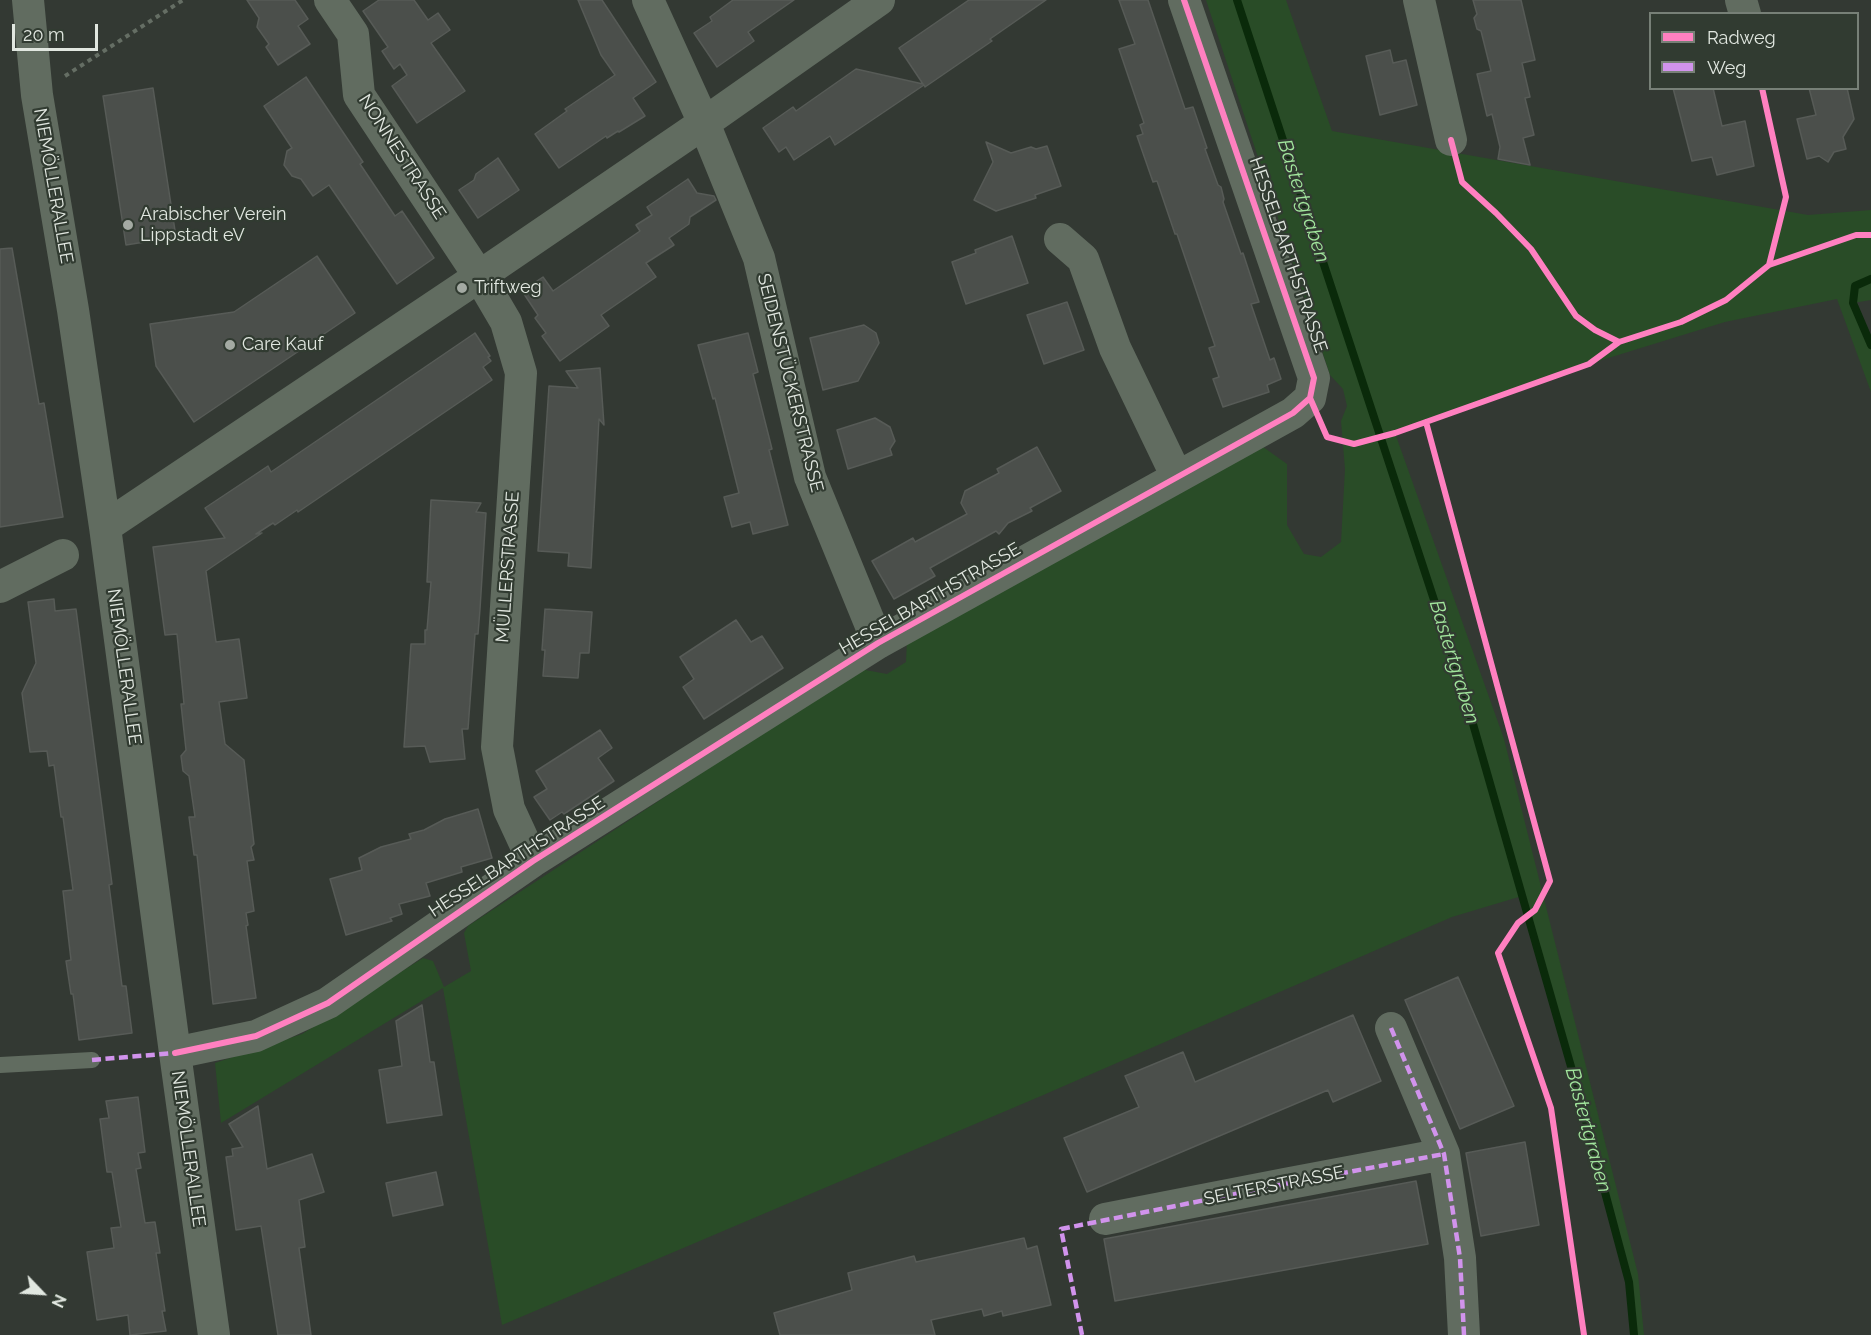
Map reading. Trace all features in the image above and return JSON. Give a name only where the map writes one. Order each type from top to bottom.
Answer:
[{"type":"street","name":"NIEMÖLLERALLEE","points":[[28,0],[37,95],[74,310],[105,527],[214,1335]]},
{"type":"street","name":"NONNESTRASSE","points":[[330,0],[353,34],[359,95],[479,276]]},
{"type":"street","name":"SEIDENSTÜCKERSTRASSE","points":[[648,0],[704,123],[759,258],[810,477],[878,643]]},
{"type":"street","points":[[105,527],[704,123],[879,0]]},
{"type":"street","name":"HESSELBARTHSTRASSE","points":[[175,1053],[256,1036],[328,1003],[533,861],[878,643],[1293,413],[1310,398],[1314,378],[1184,0]]},
{"type":"street","points":[[1419,0],[1451,140]]},
{"type":"street","points":[[1060,238],[1083,259],[1115,348],[1177,477]]},
{"type":"street","name":"MÜLLERSTRASSE","points":[[479,276],[506,322],[521,373],[497,747],[509,809],[533,861]]},
{"type":"street","points":[[0,587],[63,555]]},
{"type":"street","points":[[1391,1028],[1444,1154],[1460,1258],[1464,1335]]},
{"type":"street","name":"SELTERSTRASSE","points":[[1105,1219],[1444,1154]]},
{"type":"lane","points":[[0,1065],[92,1060]]},
{"type":"path","points":[[37,95],[183,0]]},
{"type":"path","points":[[1354,444],[1395,433]]},
{"type":"green space","points":[[1206,0],[1286,0],[1332,131],[1808,215],[1871,210],[1871,300],[1853,303],[1871,345],[1871,392],[1837,299],[1725,322],[1589,364],[1395,433],[1504,739],[1638,1274],[1644,1335],[1634,1335],[1629,1282],[1576,1084],[1522,896],[1452,917],[1041,1096],[502,1325],[443,988],[221,1123],[215,1063],[302,1034],[423,958],[433,961],[444,987],[471,971],[464,933],[468,926],[860,669],[887,674],[906,662],[907,640],[1259,444],[1287,464],[1287,525],[1304,554],[1321,557],[1341,542],[1345,469],[1341,421],[1347,406],[1343,389],[1330,375]]},
{"type":"building","points":[[247,0],[295,0],[308,19],[298,26],[310,44],[278,65],[266,47],[269,44],[257,27],[259,18]]},
{"type":"building","points":[[379,0],[414,0],[428,20],[438,13],[450,30],[431,43],[465,91],[417,123],[392,86],[407,75],[400,64],[394,69],[382,51],[388,47],[363,11]]},
{"type":"building","points":[[578,0],[602,0],[656,82],[633,98],[645,116],[619,132],[607,138],[606,136],[559,168],[535,134],[567,111],[565,109],[615,75],[601,55]]},
{"type":"building","points":[[733,0],[794,0],[748,32],[754,41],[717,67],[694,33],[712,21],[710,17]]},
{"type":"building","points":[[969,0],[1046,0],[990,39],[992,41],[835,145],[830,136],[794,160],[786,147],[779,152],[763,128],[793,107],[796,111],[856,69],[923,84],[899,48]]},
{"type":"building","points":[[1119,0],[1148,0],[1185,109],[1193,107],[1207,148],[1205,149],[1218,185],[1221,187],[1223,202],[1259,302],[1251,304],[1270,360],[1274,358],[1281,379],[1267,385],[1269,392],[1223,407],[1213,379],[1219,377],[1209,348],[1215,346],[1177,234],[1175,234],[1157,181],[1153,182],[1137,136],[1143,134],[1140,125],[1144,123],[1119,49],[1135,44]]},
{"type":"building","points":[[1473,0],[1521,0],[1535,60],[1522,63],[1530,97],[1525,98],[1534,135],[1523,138],[1530,165],[1498,159],[1500,147],[1492,114],[1487,116],[1477,74],[1491,71],[1481,31],[1477,29],[1474,18],[1477,14]]},
{"type":"building","points":[[1390,50],[1393,63],[1406,60],[1417,105],[1380,115],[1366,56]]},
{"type":"building","points":[[306,77],[363,162],[360,164],[395,216],[402,211],[434,258],[397,284],[329,185],[313,196],[301,179],[292,176],[284,165],[287,151],[292,148],[264,106]]},
{"type":"building","points":[[153,88],[176,237],[126,245],[103,96]]},
{"type":"building","points":[[1674,90],[1713,90],[1722,126],[1745,121],[1754,166],[1717,175],[1712,157],[1692,161]]},
{"type":"building","points":[[1810,90],[1847,90],[1854,119],[1843,137],[1846,149],[1834,152],[1828,162],[1819,156],[1807,159],[1797,119],[1816,115]]},
{"type":"building","points":[[986,142],[1011,153],[1031,147],[1036,149],[1047,146],[1061,186],[1035,195],[1036,198],[996,211],[974,200],[993,162]]},
{"type":"building","points":[[498,158],[519,190],[478,218],[459,190]]},
{"type":"building","points":[[688,179],[697,193],[714,196],[716,200],[690,217],[689,224],[669,238],[674,245],[646,263],[656,277],[601,315],[609,326],[560,361],[542,336],[546,333],[535,318],[538,315],[522,291],[543,277],[553,291],[640,231],[636,225],[652,215],[647,207]]},
{"type":"building","points":[[1012,236],[1028,283],[966,304],[952,262],[976,253],[975,250]]},
{"type":"building","points":[[12,248],[39,404],[44,403],[63,517],[0,527],[0,249]]},
{"type":"building","name":"Care Kauf","points":[[317,256],[355,313],[194,422],[156,366],[150,324],[234,312]]},
{"type":"building","points":[[1067,302],[1084,350],[1044,364],[1027,315]]},
{"type":"building","points":[[864,325],[876,333],[879,343],[858,381],[823,390],[810,338]]},
{"type":"building","points":[[475,333],[490,356],[488,357],[491,361],[483,367],[492,380],[298,512],[297,510],[275,525],[273,523],[256,534],[262,533],[206,571],[216,642],[239,639],[247,698],[219,702],[225,744],[244,760],[254,844],[251,847],[254,860],[247,861],[254,911],[246,913],[248,925],[246,926],[256,998],[213,1004],[197,855],[194,855],[189,817],[195,817],[189,776],[183,771],[181,756],[186,750],[177,634],[165,635],[153,547],[225,538],[205,508],[268,466],[271,472]]},
{"type":"building","points":[[748,333],[758,372],[753,374],[788,525],[753,534],[750,522],[732,527],[724,497],[739,493],[715,398],[713,399],[698,345]]},
{"type":"building","points":[[600,368],[604,425],[599,419],[591,568],[568,566],[569,553],[538,551],[549,386],[578,388],[566,371]]},
{"type":"building","points":[[875,418],[890,427],[895,441],[890,449],[892,455],[848,469],[837,430]]},
{"type":"building","points":[[1037,447],[1061,491],[1030,508],[1032,511],[1008,523],[999,534],[996,531],[930,568],[935,576],[894,599],[872,561],[913,538],[915,542],[967,514],[961,503],[965,491],[999,473],[997,469]]},
{"type":"building","points":[[431,500],[481,503],[476,512],[486,513],[478,634],[475,634],[468,729],[462,729],[465,759],[430,762],[425,746],[404,747],[411,644],[425,644],[425,630],[427,630],[431,582],[427,582]]},
{"type":"building","points":[[54,599],[55,611],[76,609],[112,884],[109,885],[122,986],[126,986],[132,1033],[79,1040],[66,961],[71,960],[63,891],[73,890],[63,817],[61,817],[54,765],[49,766],[47,751],[30,752],[22,693],[36,663],[28,602]]},
{"type":"building","points":[[545,609],[592,612],[589,653],[580,653],[578,678],[543,676]]},
{"type":"building","points":[[736,620],[751,642],[762,636],[783,668],[704,719],[683,687],[694,679],[680,657]]},
{"type":"building","points":[[600,730],[612,748],[598,758],[614,781],[564,814],[562,812],[550,820],[534,797],[547,789],[536,771]]},
{"type":"building","points":[[478,809],[492,858],[461,867],[462,872],[426,883],[430,896],[399,904],[402,914],[390,918],[392,921],[346,935],[330,879],[362,870],[359,858],[381,847],[411,839],[409,834],[424,830],[445,819]]},
{"type":"building","points":[[1458,977],[1514,1106],[1460,1129],[1405,1000]]},
{"type":"building","points":[[422,1005],[430,1062],[434,1062],[442,1115],[387,1123],[379,1070],[402,1066],[396,1021]]},
{"type":"building","points":[[1353,1015],[1381,1081],[1333,1102],[1328,1090],[1087,1192],[1064,1138],[1139,1107],[1125,1076],[1183,1052],[1195,1082]]},
{"type":"building","points":[[138,1097],[145,1152],[138,1153],[141,1168],[136,1169],[145,1223],[155,1222],[160,1253],[156,1253],[166,1331],[130,1335],[128,1315],[97,1320],[87,1252],[114,1248],[111,1228],[121,1227],[112,1172],[107,1172],[100,1119],[109,1118],[106,1101]]},
{"type":"building","points":[[258,1106],[267,1169],[312,1154],[324,1192],[299,1200],[305,1247],[299,1248],[311,1335],[278,1335],[261,1226],[236,1230],[226,1157],[233,1156],[232,1149],[243,1147],[229,1124]]},
{"type":"building","points":[[1525,1142],[1539,1225],[1481,1236],[1466,1153]]},
{"type":"building","points":[[436,1172],[443,1205],[393,1216],[386,1183]]},
{"type":"building","points":[[1416,1181],[1428,1244],[1115,1301],[1104,1239]]},
{"type":"building","points":[[1024,1238],[1027,1249],[1037,1246],[1051,1305],[1003,1316],[1002,1311],[984,1316],[982,1309],[931,1320],[935,1335],[780,1335],[774,1313],[852,1290],[848,1273],[914,1256],[916,1262]]},
{"type":"waterway","name":"Bastertgraben","points":[[1237,0],[1461,682],[1576,1084],[1629,1282],[1634,1335]]},
{"type":"waterway","points":[[1871,279],[1855,286],[1853,303],[1871,345]]},
{"type":"marked path","points":[[1391,1028],[1444,1154],[1460,1258],[1464,1335]]},
{"type":"marked path","points":[[92,1060],[175,1053]]},
{"type":"marked path","points":[[1082,1335],[1061,1229],[1444,1154]]},
{"type":"cycle path","points":[[175,1053],[256,1036],[328,1003],[533,861],[878,643],[1293,413],[1310,398],[1314,378],[1184,0]]},
{"type":"cycle path","points":[[1762,90],[1786,197],[1769,265]]},
{"type":"cycle path","points":[[1451,140],[1462,182],[1531,249],[1576,316],[1595,330],[1619,342]]},
{"type":"cycle path","points":[[1310,398],[1327,437],[1354,444],[1395,433],[1589,364],[1619,342],[1681,322],[1726,300],[1769,265],[1856,235],[1871,235]]},
{"type":"cycle path","points":[[1426,422],[1550,881],[1535,910],[1518,923],[1498,953],[1551,1108],[1584,1335]]},
{"type":"place","name":"Arabischer Verein Lippstadt eV","points":[[128,225]]},
{"type":"place","name":"Triftweg","points":[[462,288]]},
{"type":"place","name":"Care Kauf","points":[[230,345]]}]
